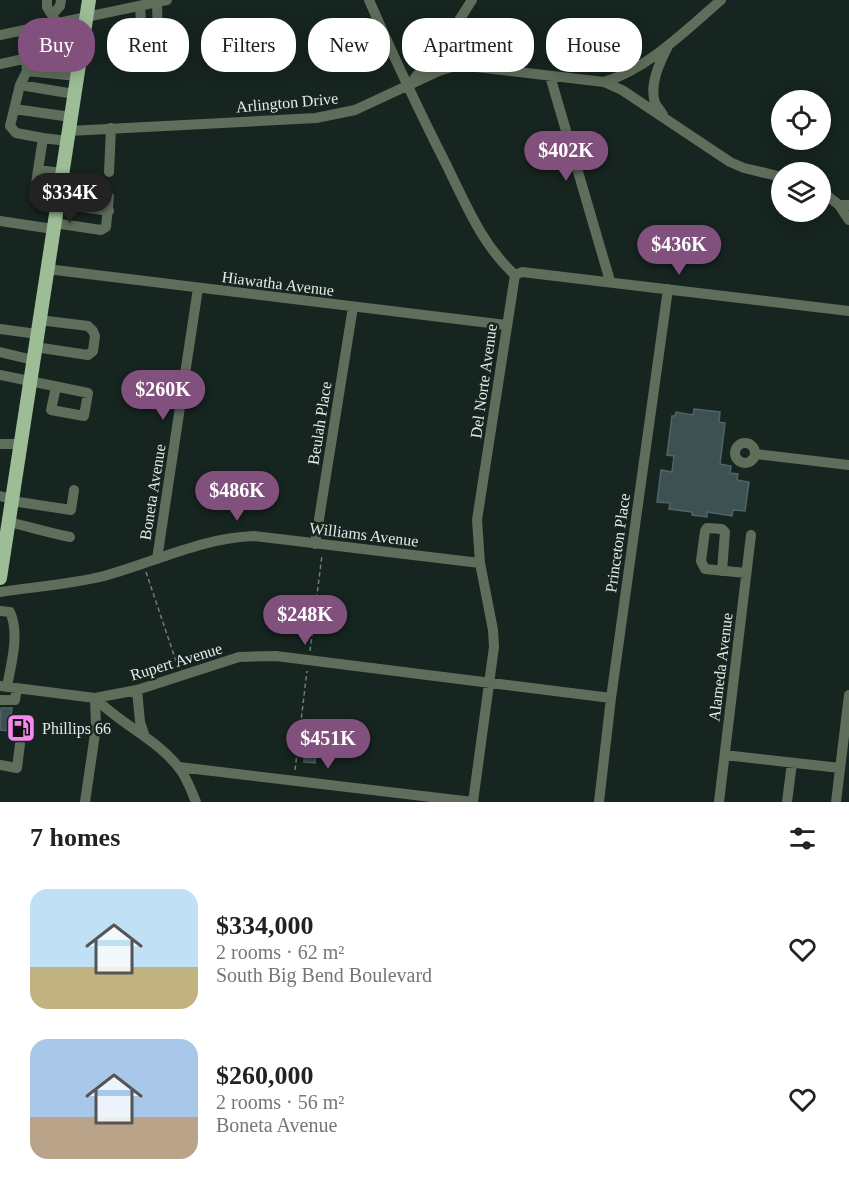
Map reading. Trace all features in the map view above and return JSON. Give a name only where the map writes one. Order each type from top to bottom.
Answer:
[{"type":"main road","points":[[86,17],[89,0]]},
{"type":"main road","points":[[0,578],[9,522],[8,499],[21,444],[78,72]]},
{"type":"street","points":[[46,0],[54,18]]},
{"type":"street","points":[[55,18],[61,0]]},
{"type":"street","points":[[369,0],[407,86],[486,243],[515,275],[522,272],[610,281],[849,311]]},
{"type":"street","points":[[460,18],[472,0]]},
{"type":"street","points":[[604,82],[620,77],[668,45],[721,0]]},
{"type":"street","points":[[70,18],[86,17],[162,1],[160,18]]},
{"type":"street","points":[[140,6],[141,18]]},
{"type":"street","points":[[0,35],[18,30]]},
{"type":"street","points":[[667,120],[655,102],[654,86],[659,65],[668,45]]},
{"type":"street","points":[[0,64],[18,60]]},
{"type":"street","points":[[26,72],[20,85],[10,126],[16,133],[43,138],[69,129]]},
{"type":"street","points":[[37,72],[77,76]]},
{"type":"street","points":[[407,86],[421,72]]},
{"type":"street","name":"Arlington Drive","points":[[69,129],[316,118],[336,115],[354,110],[437,72]]},
{"type":"street","name":"Arlington Drive","points":[[517,72],[604,82],[622,90],[730,162],[771,174]]},
{"type":"street","points":[[550,76],[610,281]]},
{"type":"street","points":[[20,85],[75,94]]},
{"type":"street","points":[[14,109],[69,129]]},
{"type":"street","points":[[109,172],[111,128]]},
{"type":"street","points":[[43,138],[37,192],[109,211]]},
{"type":"street","points":[[38,170],[62,172]]},
{"type":"street","points":[[0,220],[101,230],[106,226],[110,201],[106,196],[59,196]]},
{"type":"street","points":[[831,197],[844,205],[849,220]]},
{"type":"street","name":"Hiawatha Avenue","points":[[47,269],[506,324]]},
{"type":"street","name":"Del Norte Avenue","points":[[473,802],[494,647],[493,630],[480,563],[477,520],[515,275]]},
{"type":"street","name":"Boneta Avenue","points":[[152,560],[198,288]]},
{"type":"street","name":"Princeton Place","points":[[599,802],[611,698],[668,289]]},
{"type":"street","name":"Beulah Place","points":[[315,544],[353,307]]},
{"type":"street","points":[[0,352],[35,347],[88,355],[93,351],[93,331],[88,326],[39,320]]},
{"type":"street","points":[[0,328],[35,347]]},
{"type":"street","points":[[0,375],[56,387]]},
{"type":"street","points":[[0,444],[21,444]]},
{"type":"street","points":[[755,454],[849,465]]},
{"type":"street","points":[[8,499],[71,510],[74,490]]},
{"type":"street","points":[[9,522],[40,528],[46,533],[70,537]]},
{"type":"street","name":"Alameda Avenue","points":[[719,802],[751,535]]},
{"type":"street","name":"Williams Avenue","points":[[0,592],[103,576],[209,541],[230,537],[254,536],[480,563]]},
{"type":"street","points":[[722,570],[746,573]]},
{"type":"street","points":[[0,611],[10,612],[14,633],[8,687],[15,700],[0,700]]},
{"type":"street","name":"Rupert Avenue","points":[[8,687],[95,698],[137,690],[239,657],[276,656],[611,698]]},
{"type":"street","points":[[137,690],[140,722],[146,737]]},
{"type":"street","points":[[836,802],[840,768],[845,755],[849,695]]},
{"type":"street","points":[[95,698],[110,714],[146,737],[179,767],[196,802]]},
{"type":"street","points":[[85,802],[96,727],[95,698]]},
{"type":"street","points":[[0,765],[17,768],[21,744]]},
{"type":"street","points":[[725,755],[840,768]]},
{"type":"street","points":[[787,802],[792,763]]},
{"type":"street","points":[[179,767],[473,802]]},
{"type":"path","points":[[152,560],[146,572],[181,675]]},
{"type":"building","points":[[694,409],[720,412],[719,422],[725,423],[720,464],[731,466],[730,473],[738,474],[737,480],[749,482],[745,511],[733,510],[732,516],[707,512],[707,517],[692,515],[692,512],[669,509],[670,503],[657,502],[661,470],[672,472],[674,456],[667,455],[672,416],[675,416],[676,412],[693,415]]},
{"type":"building","points":[[1,708],[12,708],[9,731],[0,730]]},
{"type":"building","points":[[305,748],[316,750],[315,763],[304,762]]},
{"type":"place","name":"Phillips 66","points":[[21,728]]}]
